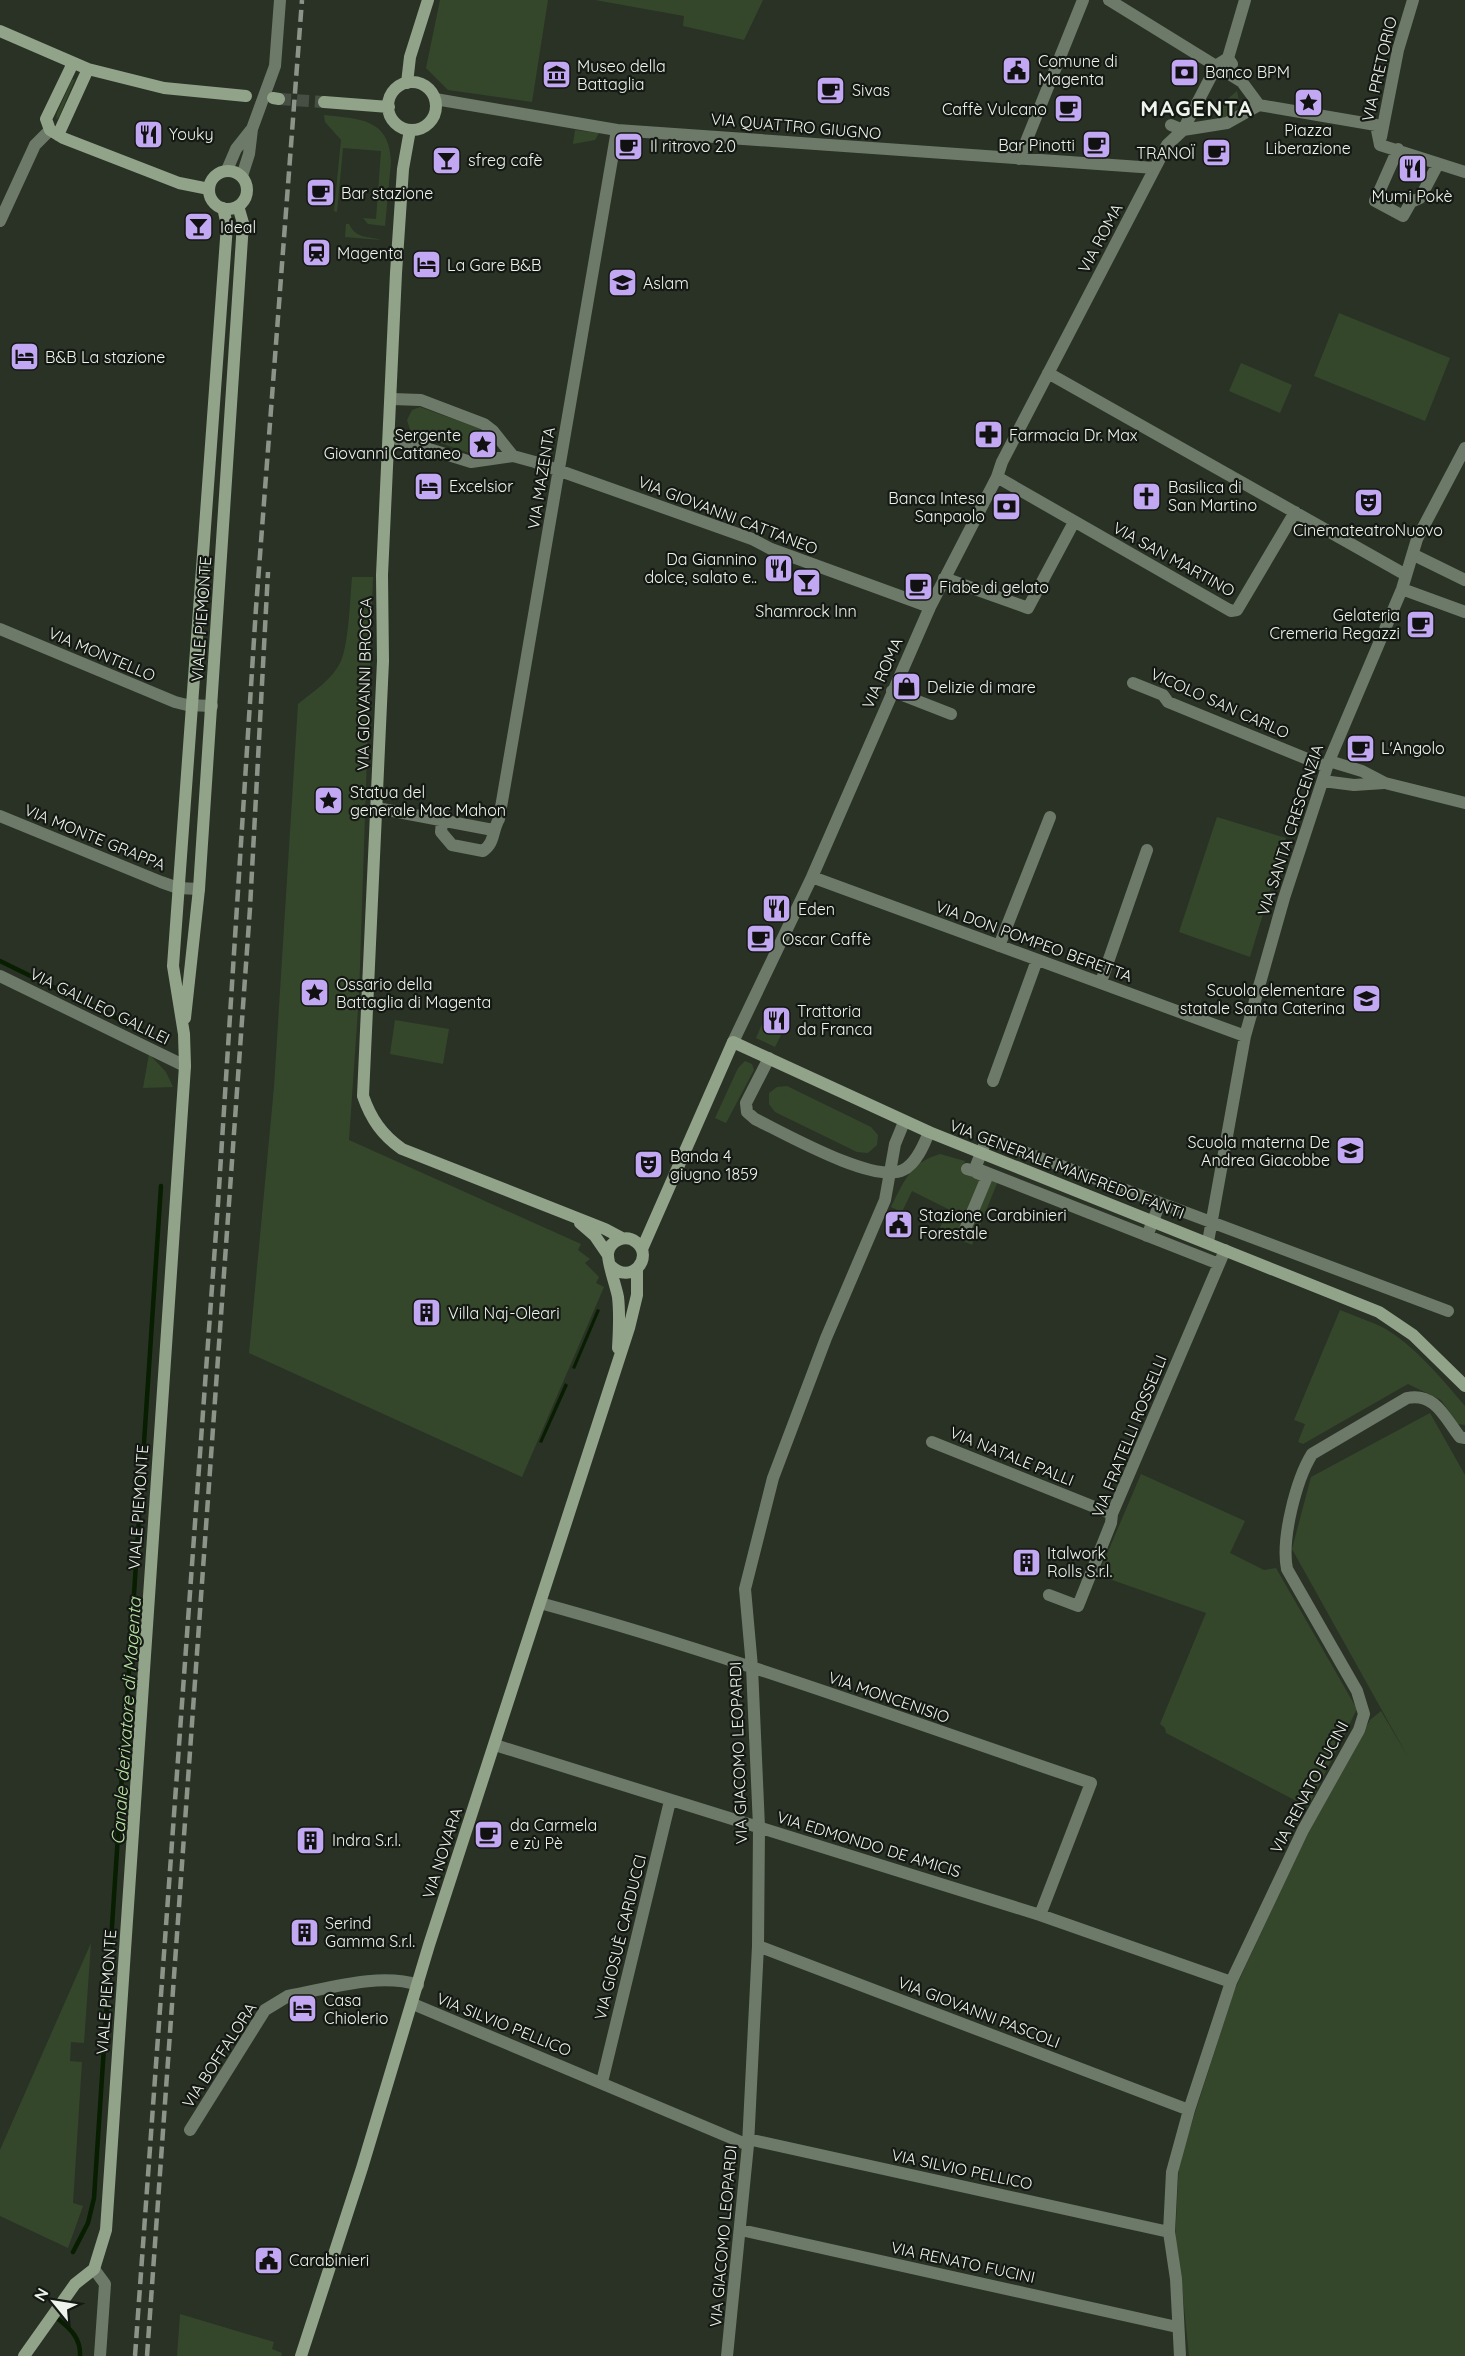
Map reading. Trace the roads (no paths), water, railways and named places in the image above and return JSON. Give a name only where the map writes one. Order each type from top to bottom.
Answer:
[{"type":"street","points":[[242,176],[249,154],[252,129],[275,66],[280,0]]},
{"type":"street","points":[[408,83],[411,57],[428,0]]},
{"type":"street","points":[[1019,159],[1083,0]]},
{"type":"street","points":[[1109,0],[1242,81]]},
{"type":"street","points":[[1177,127],[1217,65],[1228,58],[1245,0]]},
{"type":"street","name":"VIA PRETORIO","points":[[1380,144],[1398,50],[1413,0]]},
{"type":"street","points":[[0,31],[88,69],[164,88],[246,96]]},
{"type":"street","points":[[1228,58],[1259,105]]},
{"type":"street","points":[[73,63],[46,119],[54,133],[179,183],[208,189]]},
{"type":"street","points":[[0,221],[35,145],[54,133],[88,69]]},
{"type":"street","points":[[408,83],[425,86],[435,99],[435,112],[430,122],[424,127],[410,130],[396,123],[388,107],[392,93],[408,83]]},
{"type":"street","name":"VIA QUATTRO GIUGNO","points":[[435,99],[617,130],[1155,168]]},
{"type":"street","points":[[324,102],[388,107]]},
{"type":"street","points":[[1177,127],[1227,123],[1259,105],[1376,125],[1380,144],[1465,172]]},
{"type":"street","name":"VIA ROMA","points":[[633,1242],[651,1227],[733,1041],[812,877],[892,691],[944,578],[997,477],[998,469],[1177,127]]},
{"type":"street","points":[[227,170],[242,176],[247,192],[244,200],[238,206],[224,208],[212,201],[208,189],[213,177],[227,170],[236,149],[252,129]]},
{"type":"street","name":"VIA GIOVANNI BROCCA","points":[[410,130],[403,169],[398,234],[382,575],[383,661],[363,1096],[369,1113],[387,1137],[402,1149],[633,1242]]},
{"type":"street","name":"VIA MAZENTA","points":[[442,821],[441,832],[452,845],[483,851],[491,846],[493,830],[499,819],[508,769],[617,130]]},
{"type":"street","points":[[1398,149],[1375,201],[1403,216],[1411,202],[1420,198],[1438,164]]},
{"type":"street","name":"VIALE PIEMONTE","points":[[184,1034],[199,889],[212,706],[243,223],[238,206]]},
{"type":"street","name":"VIALE PIEMONTE","points":[[94,2269],[106,2230],[185,1066],[184,1034],[173,966],[226,225],[224,208]]},
{"type":"street","points":[[1048,373],[1406,575]]},
{"type":"street","points":[[392,399],[421,400],[484,424],[493,431],[513,456]]},
{"type":"street","name":"VIA GIOVANNI CATTANEO","points":[[390,436],[471,462],[513,456],[559,470],[752,539],[771,549],[930,607]]},
{"type":"street","name":"VIA SANTA CRESCENZIA","points":[[1208,1242],[1245,1036],[1280,910],[1328,764],[1402,589],[1417,539],[1465,448]]},
{"type":"street","name":"VIA SAN MARTINO","points":[[997,477],[1231,611],[1237,610],[1295,512]]},
{"type":"street","points":[[944,578],[1028,608],[1074,522]]},
{"type":"street","points":[[1414,555],[1465,580]]},
{"type":"street","points":[[1402,589],[1465,612]]},
{"type":"street","name":"VIA MONTELLO","points":[[0,629],[175,702],[212,706]]},
{"type":"street","name":"VICOLO SAN CARLO","points":[[1133,683],[1163,695],[1168,702],[1328,764],[1362,771],[1385,783]]},
{"type":"street","points":[[892,691],[951,714]]},
{"type":"street","points":[[1323,781],[1354,785],[1385,783],[1465,803]]},
{"type":"street","points":[[377,808],[493,830]]},
{"type":"street","name":"VIA MONTE GRAPPA","points":[[0,816],[178,888],[199,889]]},
{"type":"street","points":[[999,946],[1050,817]]},
{"type":"street","points":[[1101,982],[1147,850]]},
{"type":"street","name":"VIA DON POMPEO BERETTA","points":[[812,877],[1245,1036]]},
{"type":"street","points":[[993,1082],[1037,960]]},
{"type":"street","name":"VIA GALILEO GALILEI","points":[[0,976],[185,1066]]},
{"type":"street","name":"VIA GENERALE MANFREDO FANTI","points":[[733,1041],[904,1122],[1379,1312],[1413,1335],[1465,1386]]},
{"type":"street","points":[[769,1058],[746,1103],[747,1112],[755,1119],[858,1168],[890,1174],[903,1170],[915,1158],[929,1132]]},
{"type":"street","name":"VIA GIACOMO LEOPARDI","points":[[728,2356],[748,2142],[758,1946],[759,1827],[752,1667],[745,1589],[773,1478],[826,1338],[885,1200],[895,1144],[904,1122]]},
{"type":"street","points":[[972,1169],[987,1138],[1448,1311]]},
{"type":"street","points":[[964,1232],[987,1177],[972,1169]]},
{"type":"street","points":[[972,1169],[1219,1264]]},
{"type":"street","points":[[1147,1236],[1160,1203]]},
{"type":"street","name":"VIA GIOVANNI BROCCA","points":[[572,1217],[595,1236],[609,1260]]},
{"type":"street","points":[[633,1242],[643,1260],[637,1269],[621,1273],[609,1260],[612,1244],[633,1242]]},
{"type":"street","name":"VIA FRATELLI ROSSELLI","points":[[1049,1595],[1078,1606],[1111,1523],[1112,1514],[1226,1250]]},
{"type":"street","name":"VIA NOVARA","points":[[609,1260],[618,1298],[617,1361]]},
{"type":"street","name":"VIA NOVARA","points":[[301,2356],[343,2230],[429,1945],[629,1328],[637,1295],[637,1269]]},
{"type":"street","name":"VIA RENATO FUCINI","points":[[1180,2356],[1176,2279],[1169,2232],[1172,2172],[1189,2110],[1231,1982],[1303,1830],[1363,1720],[1364,1714],[1358,1691],[1287,1569],[1285,1553],[1293,1508],[1307,1461],[1317,1449],[1411,1397],[1434,1403],[1440,1408],[1462,1437],[1465,1451]]},
{"type":"street","name":"VIA NATALE PALLI","points":[[932,1442],[1112,1514]]},
{"type":"street","name":"VIA MONCENISIO","points":[[540,1604],[631,1629],[752,1667],[1091,1783],[1040,1915]]},
{"type":"street","name":"VIA EDMONDO DE AMICIS","points":[[495,1745],[1040,1915],[1231,1982]]},
{"type":"street","name":"VIA GIOSUÈ CARDUCCI","points":[[602,2082],[670,1800]]},
{"type":"street","name":"VIA GIOVANNI PASCOLI","points":[[758,1946],[1189,2110]]},
{"type":"street","name":"VIA BOFFALORA","points":[[190,2130],[265,2010],[275,2002],[288,1996],[375,1981],[404,1980],[418,1985]]},
{"type":"street","name":"VIA SILVIO PELLICO","points":[[413,2004],[748,2142],[1169,2232]]},
{"type":"street","name":"VIA RENATO FUCINI","points":[[741,2230],[1177,2327]]},
{"type":"street","points":[[24,2356],[75,2284],[94,2269],[105,2284],[100,2356]]},
{"type":"waterway","name":"Canale derivatore di Magenta","points":[[0,961],[147,1033]]},
{"type":"waterway","name":"Canale derivatore di Magenta","points":[[73,2252],[88,2223],[94,2198],[161,1186]]},
{"type":"waterway","name":"Canale derivatore di Magenta","points":[[58,2319],[74,2335],[79,2344],[80,2356]]},
{"type":"tunnel","points":[[279,99],[324,102]]},
{"type":"railway","points":[[135,2356],[218,1204],[256,608],[302,0]]},
{"type":"railway","points":[[147,2356],[250,908],[268,572]]},
{"type":"place","name":"Comune di Magenta","points":[[1017,70]]},
{"type":"place","name":"Banco BPM","points":[[1184,72]]},
{"type":"place","name":"Museo della Battaglia","points":[[556,75]]},
{"type":"place","name":"Sivas","points":[[831,90]]},
{"type":"place","name":"Piazza Liberazione","points":[[1308,102]]},
{"type":"place","name":"Caffè Vulcano","points":[[1068,109]]},
{"type":"place","name":"Youky","points":[[148,134]]},
{"type":"place","name":"Bar Pinotti","points":[[1096,145]]},
{"type":"place","name":"Il ritrovo 2.0","points":[[629,146]]},
{"type":"place","name":"TRANOÏ","points":[[1216,153]]},
{"type":"place","name":"sfreg cafè","points":[[447,160]]},
{"type":"place","name":"Mumi Pokè","points":[[1412,168]]},
{"type":"place","name":"Bar stazione","points":[[320,193]]},
{"type":"place","name":"Ideal","points":[[199,227]]},
{"type":"place","name":"Magenta","points":[[316,253]]},
{"type":"place","name":"La Gare B&B","points":[[426,265]]},
{"type":"place","name":"Aslam","points":[[622,283]]},
{"type":"place","name":"B&B La stazione","points":[[24,357]]},
{"type":"place","name":"Farmacia Dr. Max","points":[[988,435]]},
{"type":"place","name":"Sergente Giovanni Cattaneo","points":[[482,444]]},
{"type":"place","name":"Excelsior","points":[[428,486]]},
{"type":"place","name":"Basilica di San Martino","points":[[1147,496]]},
{"type":"place","name":"CinemateatroNuovo","points":[[1368,502]]},
{"type":"place","name":"Banca Intesa Sanpaolo","points":[[1006,507]]},
{"type":"place","name":"Da Giannino dolce, salato e..","points":[[778,568]]},
{"type":"place","name":"Shamrock Inn","points":[[806,583]]},
{"type":"place","name":"Fiabe di gelato","points":[[918,587]]},
{"type":"place","name":"Gelateria Cremeria Regazzi","points":[[1421,624]]},
{"type":"place","name":"Delizie di mare","points":[[906,687]]},
{"type":"place","name":"L'Angolo","points":[[1360,748]]},
{"type":"place","name":"Statua del generale Mac Mahon","points":[[329,801]]},
{"type":"place","name":"Eden","points":[[777,909]]},
{"type":"place","name":"Oscar Caffè","points":[[761,939]]},
{"type":"place","name":"Ossario della Battaglia di Magenta","points":[[315,993]]},
{"type":"place","name":"Scuola elementare statale Santa Caterina","points":[[1366,999]]},
{"type":"place","name":"Trattoria da Franca","points":[[776,1020]]},
{"type":"place","name":"Scuola materna De Andrea Giacobbe","points":[[1351,1151]]},
{"type":"place","name":"Banda 4 giugno 1859","points":[[649,1165]]},
{"type":"place","name":"Stazione Carabinieri Forestale","points":[[898,1224]]},
{"type":"place","name":"Villa Naj-Oleari","points":[[427,1313]]},
{"type":"place","name":"Italwork Rolls S.r.l.","points":[[1026,1562]]},
{"type":"place","name":"da Carmela e zù Pè","points":[[489,1834]]},
{"type":"place","name":"Indra S.r.l.","points":[[311,1840]]},
{"type":"place","name":"Serind Gamma S.r.l.","points":[[304,1932]]},
{"type":"place","name":"Casa Chiolerio","points":[[303,2009]]},
{"type":"place","name":"Carabinieri","points":[[268,2260]]},
{"type":"district","name":"MAGENTA","points":[[1197,108]]}]
